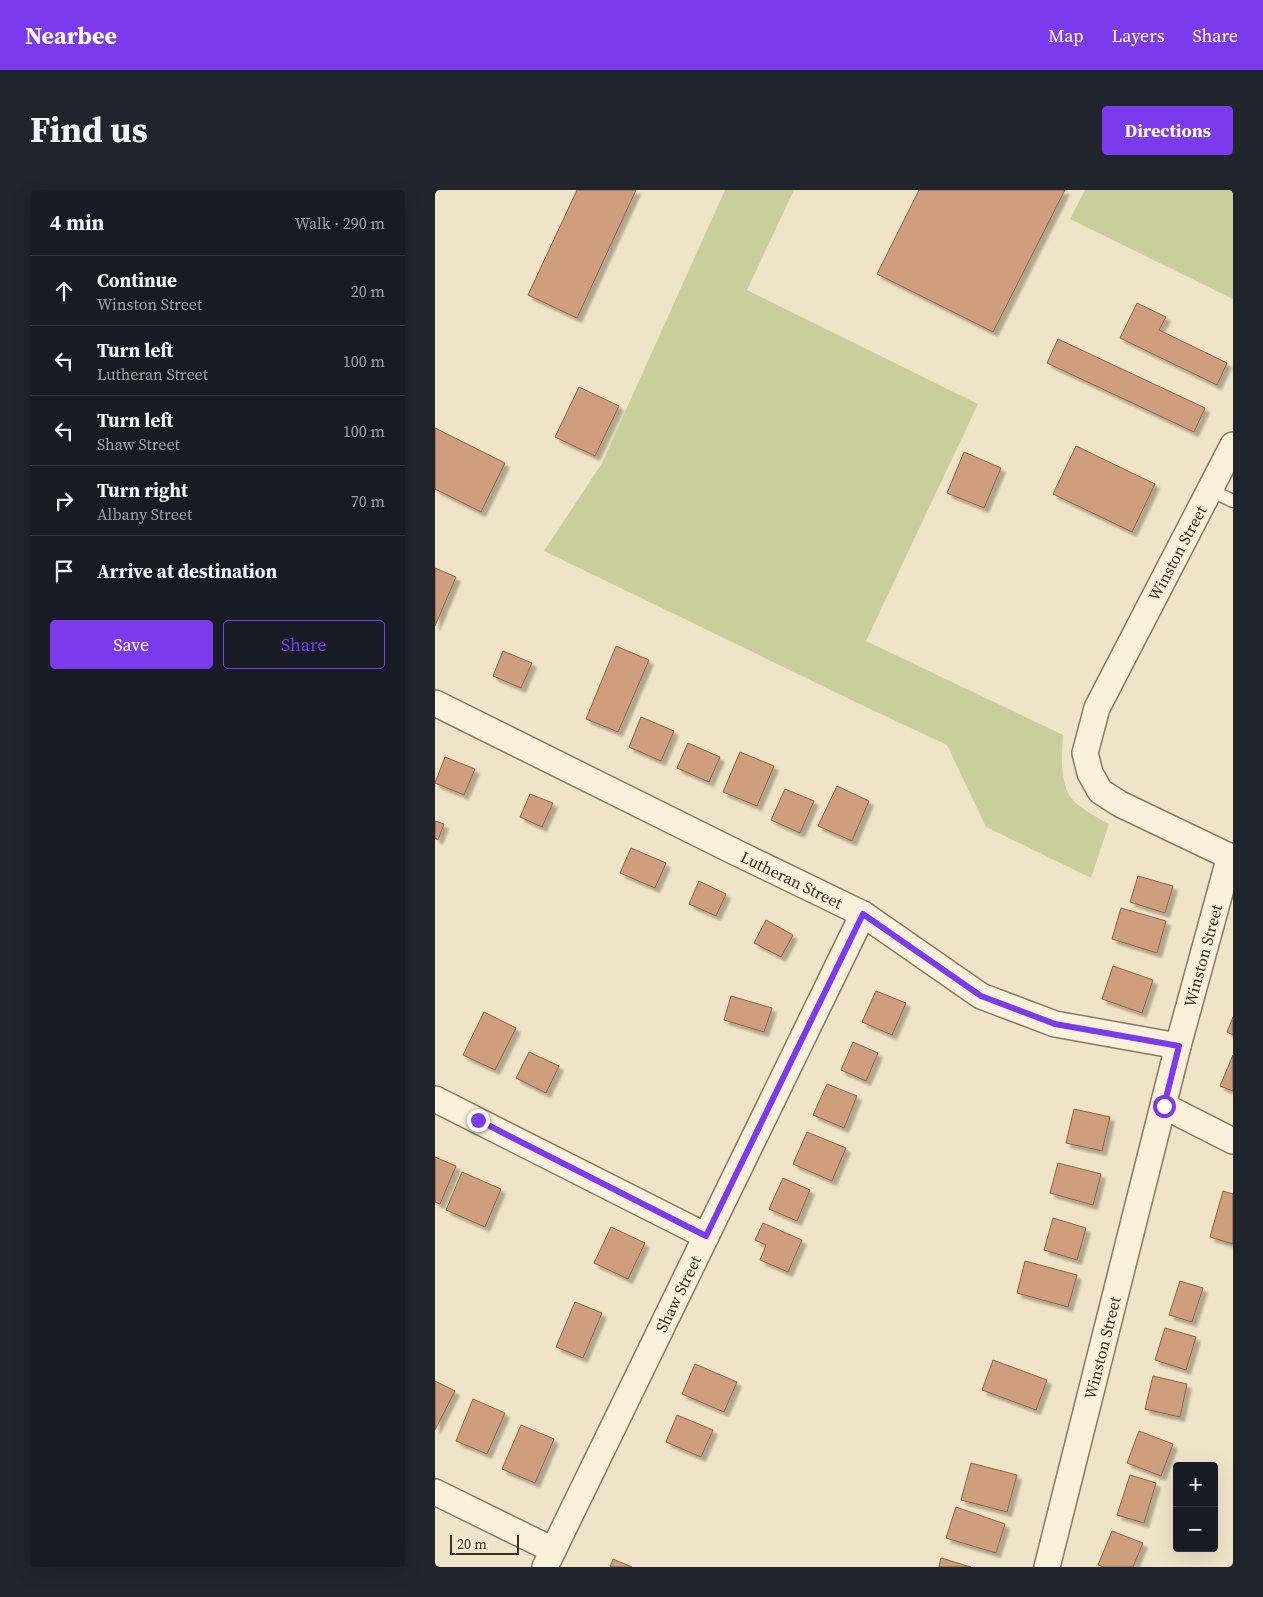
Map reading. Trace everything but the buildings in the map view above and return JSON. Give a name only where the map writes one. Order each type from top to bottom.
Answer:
[{"type":"street","name":"Winston Street","points":[[1047,1567],[1179,1046],[1231,857],[1120,804],[1100,791],[1089,773],[1085,753],[1097,708],[1233,445]]},
{"type":"street","name":"Lutheran Street","points":[[435,703],[733,852],[863,914],[981,996],[1055,1024],[1179,1046]]},
{"type":"street","name":"Shaw Street","points":[[549,1559],[863,914]]},
{"type":"street","points":[[435,1098],[706,1236]]},
{"type":"street","points":[[1164,1106],[1233,1141]]},
{"type":"street","points":[[435,1492],[549,1559]]},
{"type":"lane","points":[[1210,490],[1233,501]]},
{"type":"green space","points":[[725,190],[794,190],[747,290],[978,404],[866,641],[1063,735],[1063,772],[1068,793],[1080,807],[1109,824],[1091,878],[986,827],[947,745],[544,551],[602,463]]},
{"type":"green space","points":[[1085,190],[1233,190],[1233,299],[1070,219]]},
{"type":"route","points":[[478,1120],[706,1236],[863,914],[981,996],[1055,1024],[1179,1046],[1164,1106]]}]
